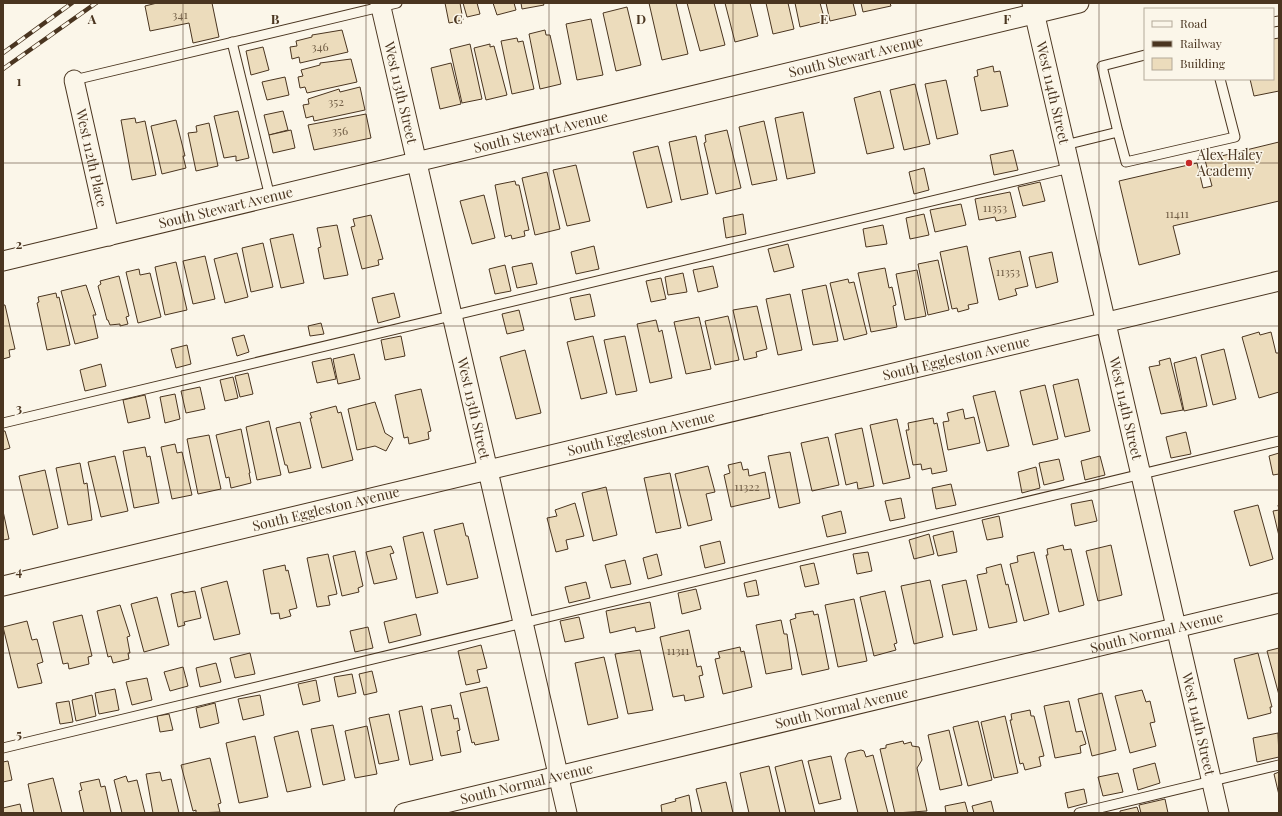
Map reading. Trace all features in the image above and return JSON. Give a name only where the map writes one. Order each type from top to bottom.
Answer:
[{"type":"street","name":"South Stewart Avenue","points":[[3,261],[417,162],[1033,8],[1079,3]]},
{"type":"street","name":"West 113th Street","points":[[386,4],[417,162],[567,813]]},
{"type":"street","name":"West 114th Street","points":[[1033,8],[1219,813]]},
{"type":"street","name":"West 112th Place","points":[[74,80],[109,236]]},
{"type":"street","name":"South Eggleston Avenue","points":[[3,586],[1279,281]]},
{"type":"street","name":"South Normal Avenue","points":[[404,813],[1279,604]]},
{"type":"lane","points":[[74,80],[386,4]]},
{"type":"lane","points":[[232,42],[270,197]]},
{"type":"lane","points":[[1144,55],[1102,66],[1126,162],[1235,136],[1220,80]]},
{"type":"lane","points":[[1065,145],[1118,132]]},
{"type":"lane","points":[[3,423],[1070,168]]},
{"type":"lane","points":[[3,748],[1279,441]]},
{"type":"lane","points":[[1079,813],[1279,765]]},
{"type":"building","points":[[157,3],[212,3],[219,37],[193,43],[189,23],[150,31],[145,6]]},
{"type":"building","points":[[445,3],[460,3],[463,20],[449,23]]},
{"type":"building","points":[[463,3],[477,3],[480,14],[467,17]]},
{"type":"building","points":[[493,3],[514,3],[516,10],[497,15]]},
{"type":"building","points":[[521,3],[543,3],[544,5],[522,9]]},
{"type":"building","points":[[649,3],[676,3],[688,54],[662,60]]},
{"type":"building","points":[[687,3],[714,3],[725,45],[700,51]]},
{"type":"building","points":[[725,3],[750,3],[758,36],[735,42]]},
{"type":"building","points":[[766,3],[788,3],[794,29],[773,34]]},
{"type":"building","points":[[795,3],[820,3],[825,21],[800,27]]},
{"type":"building","points":[[826,3],[853,3],[856,15],[830,21]]},
{"type":"building","points":[[861,3],[890,3],[891,6],[863,12]]},
{"type":"building","points":[[627,7],[641,65],[616,71],[603,13]]},
{"type":"building","points":[[591,19],[603,75],[577,80],[566,24]]},
{"type":"building","points":[[342,30],[348,52],[300,63],[299,57],[292,59],[290,47],[297,46],[296,41],[312,37],[312,35]]},
{"type":"building","points":[[545,30],[546,35],[550,35],[561,84],[540,89],[529,34]]},
{"type":"building","points":[[517,38],[518,42],[523,41],[534,89],[512,94],[501,41]]},
{"type":"building","points":[[1279,38],[1279,91],[1254,96],[1250,80],[1274,80],[1274,39]]},
{"type":"building","points":[[470,44],[482,99],[462,103],[450,49]]},
{"type":"building","points":[[490,44],[490,47],[494,46],[507,95],[486,100],[474,48]]},
{"type":"building","points":[[263,47],[269,70],[251,75],[246,51]]},
{"type":"building","points":[[351,59],[357,82],[307,93],[305,87],[300,88],[298,77],[303,76],[301,70],[320,65],[320,63]]},
{"type":"building","points":[[451,63],[461,104],[440,109],[431,68]]},
{"type":"building","points":[[993,66],[994,72],[1000,71],[1008,106],[981,111],[974,77],[978,76],[977,70]]},
{"type":"building","points":[[285,77],[289,95],[267,100],[262,82]]},
{"type":"building","points":[[946,80],[958,134],[937,139],[925,84]]},
{"type":"building","points":[[915,84],[930,144],[904,150],[890,90]]},
{"type":"building","points":[[360,87],[365,110],[314,121],[313,116],[306,118],[303,105],[309,104],[308,99],[339,89],[340,92]]},
{"type":"building","points":[[880,91],[894,148],[867,154],[854,98]]},
{"type":"building","points":[[238,111],[249,158],[236,161],[236,156],[224,158],[214,116]]},
{"type":"building","points":[[283,111],[288,130],[269,135],[264,115]]},
{"type":"building","points":[[803,112],[815,173],[787,179],[775,118]]},
{"type":"building","points":[[366,114],[371,138],[314,150],[308,125]]},
{"type":"building","points":[[135,118],[136,123],[145,121],[156,175],[132,180],[121,120]]},
{"type":"building","points":[[176,120],[185,156],[183,156],[186,168],[162,174],[151,126]]},
{"type":"building","points":[[764,121],[777,180],[752,185],[739,127]]},
{"type":"building","points":[[209,123],[218,166],[196,171],[188,133],[197,132],[196,126]]},
{"type":"building","points":[[291,130],[295,148],[273,153],[269,135]]},
{"type":"building","points":[[727,130],[741,188],[716,194],[704,143],[706,142],[705,135]]},
{"type":"building","points":[[696,136],[708,194],[681,200],[669,142]]},
{"type":"building","points":[[1279,142],[1279,201],[1173,226],[1180,254],[1139,265],[1119,181],[1197,163],[1203,188],[1212,186],[1205,160]]},
{"type":"building","points":[[658,146],[672,202],[647,208],[633,152]]},
{"type":"building","points":[[1013,150],[1018,170],[994,175],[990,155]]},
{"type":"building","points":[[576,165],[590,221],[567,226],[553,170]]},
{"type":"building","points":[[924,168],[929,190],[914,194],[909,172]]},
{"type":"building","points":[[547,172],[560,229],[535,235],[522,178]]},
{"type":"building","points":[[515,181],[516,185],[519,185],[529,230],[524,231],[525,236],[512,239],[511,235],[505,237],[495,185]]},
{"type":"building","points":[[1040,182],[1045,201],[1023,206],[1018,187]]},
{"type":"building","points":[[1010,192],[1016,217],[996,221],[995,217],[979,220],[975,199]]},
{"type":"building","points":[[484,195],[495,238],[472,244],[460,201]]},
{"type":"building","points":[[961,204],[966,225],[935,232],[930,210]]},
{"type":"building","points":[[743,214],[746,234],[726,238],[723,218]]},
{"type":"building","points":[[924,214],[929,235],[910,239],[906,218]]},
{"type":"building","points":[[371,215],[383,259],[378,260],[379,265],[362,269],[351,227],[355,226],[353,219]]},
{"type":"building","points":[[337,225],[348,275],[324,279],[318,248],[321,247],[317,228]]},
{"type":"building","points":[[883,225],[887,244],[866,247],[863,229]]},
{"type":"building","points":[[293,234],[304,283],[281,288],[270,239]]},
{"type":"building","points":[[263,243],[273,287],[251,292],[242,248]]},
{"type":"building","points":[[788,244],[794,267],[774,272],[768,249]]},
{"type":"building","points":[[594,246],[599,269],[576,274],[571,252]]},
{"type":"building","points":[[967,246],[978,303],[968,305],[969,309],[958,312],[957,308],[952,309],[940,252]]},
{"type":"building","points":[[1020,251],[1028,286],[1015,289],[1017,295],[999,300],[989,258]]},
{"type":"building","points":[[1052,252],[1058,282],[1036,288],[1029,257]]},
{"type":"building","points":[[237,253],[248,297],[225,303],[214,259]]},
{"type":"building","points":[[205,256],[215,299],[193,304],[183,261]]},
{"type":"building","points":[[938,260],[949,310],[928,315],[918,264]]},
{"type":"building","points":[[176,262],[187,310],[165,315],[155,267]]},
{"type":"building","points":[[532,263],[537,284],[517,288],[512,267]]},
{"type":"building","points":[[505,265],[511,291],[495,294],[489,269]]},
{"type":"building","points":[[713,266],[718,287],[698,292],[693,270]]},
{"type":"building","points":[[885,268],[889,288],[892,287],[896,305],[893,306],[897,327],[871,332],[858,273]]},
{"type":"building","points":[[139,269],[140,275],[150,273],[161,317],[138,323],[126,272]]},
{"type":"building","points":[[917,270],[926,316],[905,320],[896,274]]},
{"type":"building","points":[[683,273],[687,292],[668,295],[665,277]]},
{"type":"building","points":[[119,276],[129,316],[126,317],[128,324],[120,326],[120,324],[110,325],[107,320],[98,286],[101,284],[100,281]]},
{"type":"building","points":[[661,278],[666,299],[651,302],[646,281]]},
{"type":"building","points":[[848,279],[849,283],[854,282],[867,334],[844,340],[830,283]]},
{"type":"building","points":[[86,285],[96,315],[93,315],[98,338],[75,344],[61,291]]},
{"type":"building","points":[[826,285],[838,341],[813,345],[802,290]]},
{"type":"building","points":[[56,293],[57,298],[59,297],[70,345],[47,350],[37,303],[39,302],[38,297]]},
{"type":"building","points":[[394,293],[400,317],[378,323],[372,298]]},
{"type":"building","points":[[590,294],[595,316],[575,320],[570,298]]},
{"type":"building","points":[[790,294],[802,350],[778,355],[766,299]]},
{"type":"building","points":[[3,305],[5,305],[15,349],[9,350],[10,357],[3,359]]},
{"type":"building","points":[[757,306],[767,349],[756,352],[757,357],[744,360],[733,310]]},
{"type":"building","points":[[519,310],[524,330],[507,334],[502,314]]},
{"type":"building","points":[[728,316],[739,360],[715,365],[705,321]]},
{"type":"building","points":[[699,317],[711,369],[686,374],[674,322]]},
{"type":"building","points":[[656,320],[659,332],[662,330],[672,378],[650,383],[637,324]]},
{"type":"building","points":[[321,323],[324,334],[310,336],[308,326]]},
{"type":"building","points":[[1259,332],[1260,335],[1271,332],[1276,353],[1279,353],[1279,392],[1259,398],[1242,337]]},
{"type":"building","points":[[244,335],[249,352],[237,356],[232,338]]},
{"type":"building","points":[[401,336],[405,356],[385,360],[381,340]]},
{"type":"building","points":[[593,336],[607,393],[581,399],[567,342]]},
{"type":"building","points":[[625,336],[637,391],[616,395],[604,340]]},
{"type":"building","points":[[187,345],[191,364],[176,368],[171,349]]},
{"type":"building","points":[[1224,349],[1236,399],[1213,405],[1201,355]]},
{"type":"building","points":[[525,350],[541,413],[516,419],[500,357]]},
{"type":"building","points":[[354,354],[360,379],[338,384],[333,359]]},
{"type":"building","points":[[1196,357],[1207,406],[1184,411],[1174,363]]},
{"type":"building","points":[[331,358],[336,379],[317,383],[312,362]]},
{"type":"building","points":[[1170,358],[1183,410],[1161,414],[1149,367],[1160,365],[1159,361]]},
{"type":"building","points":[[101,364],[106,386],[85,391],[80,370]]},
{"type":"building","points":[[248,373],[253,394],[240,397],[235,376]]},
{"type":"building","points":[[233,377],[238,398],[225,401],[220,380]]},
{"type":"building","points":[[1078,379],[1090,431],[1065,437],[1053,385]]},
{"type":"building","points":[[1045,385],[1058,439],[1033,445],[1020,391]]},
{"type":"building","points":[[200,387],[205,409],[186,413],[181,391]]},
{"type":"building","points":[[421,389],[431,431],[428,432],[429,439],[409,444],[408,437],[404,438],[395,395]]},
{"type":"building","points":[[995,391],[1009,446],[987,451],[973,396]]},
{"type":"building","points":[[175,394],[180,419],[165,423],[160,397]]},
{"type":"building","points":[[145,395],[150,418],[128,423],[123,400]]},
{"type":"building","points":[[375,402],[385,433],[393,438],[386,451],[375,446],[357,450],[348,409]]},
{"type":"building","points":[[336,406],[338,413],[341,412],[353,460],[322,468],[310,413]]},
{"type":"building","points":[[963,409],[965,419],[974,417],[980,443],[948,450],[943,422],[949,421],[947,413]]},
{"type":"building","points":[[933,418],[934,424],[937,423],[947,471],[932,474],[931,468],[922,470],[921,464],[913,465],[906,430],[909,430],[908,423]]},
{"type":"building","points":[[897,419],[910,478],[883,484],[870,425]]},
{"type":"building","points":[[269,421],[281,475],[257,480],[246,427]]},
{"type":"building","points":[[300,422],[311,468],[289,473],[287,465],[285,465],[276,428]]},
{"type":"building","points":[[862,428],[874,486],[858,489],[857,482],[846,485],[835,434]]},
{"type":"building","points":[[241,429],[251,483],[231,488],[229,477],[226,478],[216,435]]},
{"type":"building","points":[[3,431],[5,431],[10,448],[3,450]]},
{"type":"building","points":[[1186,432],[1191,454],[1171,458],[1166,437]]},
{"type":"building","points":[[209,435],[221,489],[198,494],[187,439]]},
{"type":"building","points":[[828,437],[839,485],[812,491],[801,443]]},
{"type":"building","points":[[175,444],[177,453],[182,452],[192,495],[172,499],[161,447]]},
{"type":"building","points":[[145,447],[147,457],[150,456],[159,503],[134,508],[123,451]]},
{"type":"building","points":[[790,452],[800,503],[779,508],[768,456]]},
{"type":"building","points":[[1279,453],[1279,474],[1273,475],[1269,456]]},
{"type":"building","points":[[115,456],[128,511],[101,517],[88,462]]},
{"type":"building","points":[[1100,456],[1105,475],[1085,480],[1081,461]]},
{"type":"building","points":[[1059,459],[1064,480],[1044,485],[1039,463]]},
{"type":"building","points":[[741,462],[743,470],[748,469],[749,476],[765,472],[770,498],[731,507],[724,475],[730,473],[728,465]]},
{"type":"building","points":[[80,463],[84,484],[87,483],[92,520],[68,525],[56,468]]},
{"type":"building","points":[[708,466],[715,492],[706,494],[712,520],[688,526],[675,474]]},
{"type":"building","points":[[1036,467],[1040,488],[1022,493],[1018,472]]},
{"type":"building","points":[[45,470],[58,528],[33,535],[19,476]]},
{"type":"building","points":[[670,473],[681,528],[656,533],[644,478]]},
{"type":"building","points":[[951,484],[956,505],[936,509],[932,488]]},
{"type":"building","points":[[606,487],[617,535],[593,541],[582,493]]},
{"type":"building","points":[[901,498],[905,518],[890,521],[885,501]]},
{"type":"building","points":[[1092,500],[1097,521],[1075,526],[1071,504]]},
{"type":"building","points":[[575,503],[584,536],[566,540],[568,549],[556,552],[547,518],[557,516],[555,510]]},
{"type":"building","points":[[1258,505],[1273,559],[1250,566],[1234,511]]},
{"type":"building","points":[[1279,510],[1279,536],[1273,511]]},
{"type":"building","points":[[3,511],[9,539],[3,540]]},
{"type":"building","points":[[841,511],[846,533],[827,537],[822,516]]},
{"type":"building","points":[[999,516],[1003,537],[987,540],[982,520]]},
{"type":"building","points":[[463,523],[466,536],[468,536],[478,578],[447,585],[434,530]]},
{"type":"building","points":[[953,531],[957,552],[938,556],[933,536]]},
{"type":"building","points":[[423,532],[438,593],[416,598],[403,537]]},
{"type":"building","points":[[929,534],[934,554],[914,559],[909,540]]},
{"type":"building","points":[[720,541],[725,563],[705,568],[700,546]]},
{"type":"building","points":[[1063,545],[1064,550],[1071,549],[1084,605],[1059,612],[1046,555],[1048,555],[1047,549]]},
{"type":"building","points":[[1111,545],[1122,595],[1098,601],[1086,551]]},
{"type":"building","points":[[391,546],[394,553],[390,554],[397,579],[374,584],[366,552]]},
{"type":"building","points":[[355,551],[363,586],[358,588],[359,592],[342,596],[333,556]]},
{"type":"building","points":[[868,552],[872,571],[857,574],[853,554]]},
{"type":"building","points":[[1034,552],[1049,614],[1024,621],[1010,564],[1018,562],[1017,556]]},
{"type":"building","points":[[328,554],[337,594],[328,596],[330,605],[317,607],[307,558]]},
{"type":"building","points":[[657,554],[662,575],[648,579],[643,558]]},
{"type":"building","points":[[625,560],[631,584],[611,588],[605,565]]},
{"type":"building","points":[[814,563],[819,584],[805,587],[800,566]]},
{"type":"building","points":[[1001,564],[1006,585],[1008,584],[1017,622],[989,628],[977,575],[987,573],[986,568]]},
{"type":"building","points":[[285,565],[286,571],[288,570],[297,608],[289,610],[291,616],[280,619],[279,613],[271,614],[263,570]]},
{"type":"building","points":[[756,580],[759,595],[747,597],[744,583]]},
{"type":"building","points":[[930,580],[943,637],[914,644],[901,586]]},
{"type":"building","points":[[966,580],[977,630],[953,635],[942,585]]},
{"type":"building","points":[[227,581],[240,634],[214,640],[201,588]]},
{"type":"building","points":[[586,582],[590,598],[569,603],[565,587]]},
{"type":"building","points":[[696,589],[701,609],[682,614],[678,593]]},
{"type":"building","points":[[183,591],[183,593],[195,591],[201,618],[184,622],[185,625],[178,627],[171,594]]},
{"type":"building","points":[[885,591],[897,643],[894,644],[896,650],[874,656],[860,597]]},
{"type":"building","points":[[157,597],[169,645],[144,652],[131,604]]},
{"type":"building","points":[[854,599],[867,661],[838,667],[825,605]]},
{"type":"building","points":[[650,602],[655,628],[636,632],[635,627],[610,633],[606,611]]},
{"type":"building","points":[[120,605],[130,636],[127,637],[130,653],[128,653],[129,659],[113,663],[111,656],[108,657],[97,611]]},
{"type":"building","points":[[813,611],[814,615],[818,614],[829,669],[802,675],[790,620],[796,618],[795,614]]},
{"type":"building","points":[[416,614],[421,635],[389,643],[384,622]]},
{"type":"building","points":[[82,615],[92,656],[88,657],[89,664],[69,669],[68,663],[63,664],[53,622]]},
{"type":"building","points":[[579,617],[584,638],[565,642],[560,621]]},
{"type":"building","points":[[781,620],[784,634],[787,634],[792,669],[766,674],[756,625]]},
{"type":"building","points":[[27,621],[32,640],[37,639],[43,662],[37,664],[42,683],[18,688],[3,627]]},
{"type":"building","points":[[368,627],[373,648],[355,652],[350,631]]},
{"type":"building","points":[[689,630],[697,667],[701,666],[703,675],[699,676],[704,697],[685,701],[684,695],[673,697],[660,637]]},
{"type":"building","points":[[481,645],[487,668],[477,670],[480,682],[466,685],[458,651]]},
{"type":"building","points":[[740,647],[741,652],[744,651],[752,687],[723,694],[715,659],[720,658],[718,652]]},
{"type":"building","points":[[1279,648],[1279,695],[1267,651]]},
{"type":"building","points":[[640,650],[653,710],[628,714],[615,654]]},
{"type":"building","points":[[250,653],[255,674],[235,678],[230,658]]},
{"type":"building","points":[[1258,653],[1272,707],[1270,707],[1271,713],[1248,719],[1234,659]]},
{"type":"building","points":[[604,657],[618,718],[588,725],[575,663]]},
{"type":"building","points":[[216,663],[221,682],[200,687],[196,668]]},
{"type":"building","points":[[183,667],[188,686],[170,691],[164,672]]},
{"type":"building","points":[[372,671],[377,692],[364,695],[359,674]]},
{"type":"building","points":[[352,674],[356,693],[338,697],[334,677]]},
{"type":"building","points":[[147,678],[152,700],[132,705],[126,682]]},
{"type":"building","points":[[316,680],[320,701],[303,705],[298,684]]},
{"type":"building","points":[[487,687],[499,740],[475,745],[474,742],[472,743],[460,693]]},
{"type":"building","points":[[115,689],[119,710],[99,714],[95,693]]},
{"type":"building","points":[[1142,690],[1146,702],[1150,701],[1155,722],[1150,723],[1156,746],[1130,753],[1115,696]]},
{"type":"building","points":[[1102,693],[1116,750],[1092,756],[1078,699]]},
{"type":"building","points":[[92,695],[96,716],[76,721],[72,700]]},
{"type":"building","points":[[260,695],[264,715],[243,720],[238,699]]},
{"type":"building","points":[[69,701],[73,722],[60,724],[56,703]]},
{"type":"building","points":[[1069,701],[1076,732],[1082,731],[1086,744],[1080,746],[1081,753],[1055,758],[1044,706]]},
{"type":"building","points":[[215,703],[219,723],[200,728],[196,708]]},
{"type":"building","points":[[451,705],[454,719],[458,718],[460,730],[457,731],[461,752],[441,756],[431,709]]},
{"type":"building","points":[[422,706],[433,760],[410,765],[399,711]]},
{"type":"building","points":[[1030,710],[1031,716],[1034,716],[1044,756],[1039,757],[1041,766],[1025,770],[1023,763],[1020,764],[1010,720],[1012,720],[1011,714]]},
{"type":"building","points":[[169,714],[173,730],[160,732],[157,716]]},
{"type":"building","points":[[389,714],[399,760],[379,764],[369,718]]},
{"type":"building","points":[[1005,716],[1018,773],[994,778],[981,722]]},
{"type":"building","points":[[978,721],[992,780],[968,786],[953,727]]},
{"type":"building","points":[[333,725],[345,780],[323,785],[311,729]]},
{"type":"building","points":[[367,726],[377,774],[355,778],[345,731]]},
{"type":"building","points":[[949,730],[962,785],[940,790],[928,735]]},
{"type":"building","points":[[298,731],[311,787],[287,792],[274,737]]},
{"type":"building","points":[[1278,733],[1279,757],[1257,762],[1253,738]]},
{"type":"building","points":[[255,736],[268,797],[239,803],[226,743]]},
{"type":"building","points":[[903,741],[904,744],[911,742],[912,746],[919,747],[922,760],[917,768],[927,811],[895,813],[880,749],[886,748],[886,745]]},
{"type":"building","points":[[861,750],[864,751],[866,757],[873,755],[888,813],[858,813],[845,759],[848,753]]},
{"type":"building","points":[[831,756],[841,799],[819,804],[808,761]]},
{"type":"building","points":[[210,758],[221,803],[218,804],[220,812],[196,813],[196,810],[193,811],[181,765]]},
{"type":"building","points":[[802,760],[815,813],[786,813],[775,767]]},
{"type":"building","points":[[8,761],[12,780],[3,782],[3,762]]},
{"type":"building","points":[[1155,763],[1160,783],[1138,790],[1133,769]]},
{"type":"building","points":[[769,766],[780,813],[749,813],[740,773]]},
{"type":"building","points":[[160,772],[162,781],[171,779],[179,813],[153,813],[146,774]]},
{"type":"building","points":[[1279,772],[1279,795],[1274,774]]},
{"type":"building","points":[[1118,773],[1123,792],[1103,796],[1098,777]]},
{"type":"building","points":[[126,776],[128,782],[137,780],[145,813],[122,813],[114,780]]},
{"type":"building","points":[[53,778],[62,813],[34,813],[28,784]]},
{"type":"building","points":[[99,779],[101,787],[105,786],[111,813],[84,813],[79,791],[82,790],[80,783]]},
{"type":"building","points":[[726,782],[733,813],[702,813],[696,789]]},
{"type":"building","points":[[1084,789],[1087,803],[1068,808],[1065,793]]},
{"type":"building","points":[[689,795],[692,813],[662,813],[661,805],[676,801],[675,799]]},
{"type":"building","points":[[1165,799],[1168,813],[1141,813],[1139,805]]},
{"type":"building","points":[[991,801],[994,813],[974,813],[972,806]]},
{"type":"building","points":[[965,802],[968,813],[946,813],[945,806]]},
{"type":"building","points":[[20,804],[22,813],[3,813],[3,808]]},
{"type":"building","points":[[1137,807],[1139,813],[1120,813],[1120,811]]},
{"type":"railway","points":[[3,53],[72,3]]},
{"type":"railway","points":[[3,69],[96,3]]},
{"type":"place","name":"Alex Haley Academy","points":[[1189,163]]}]
